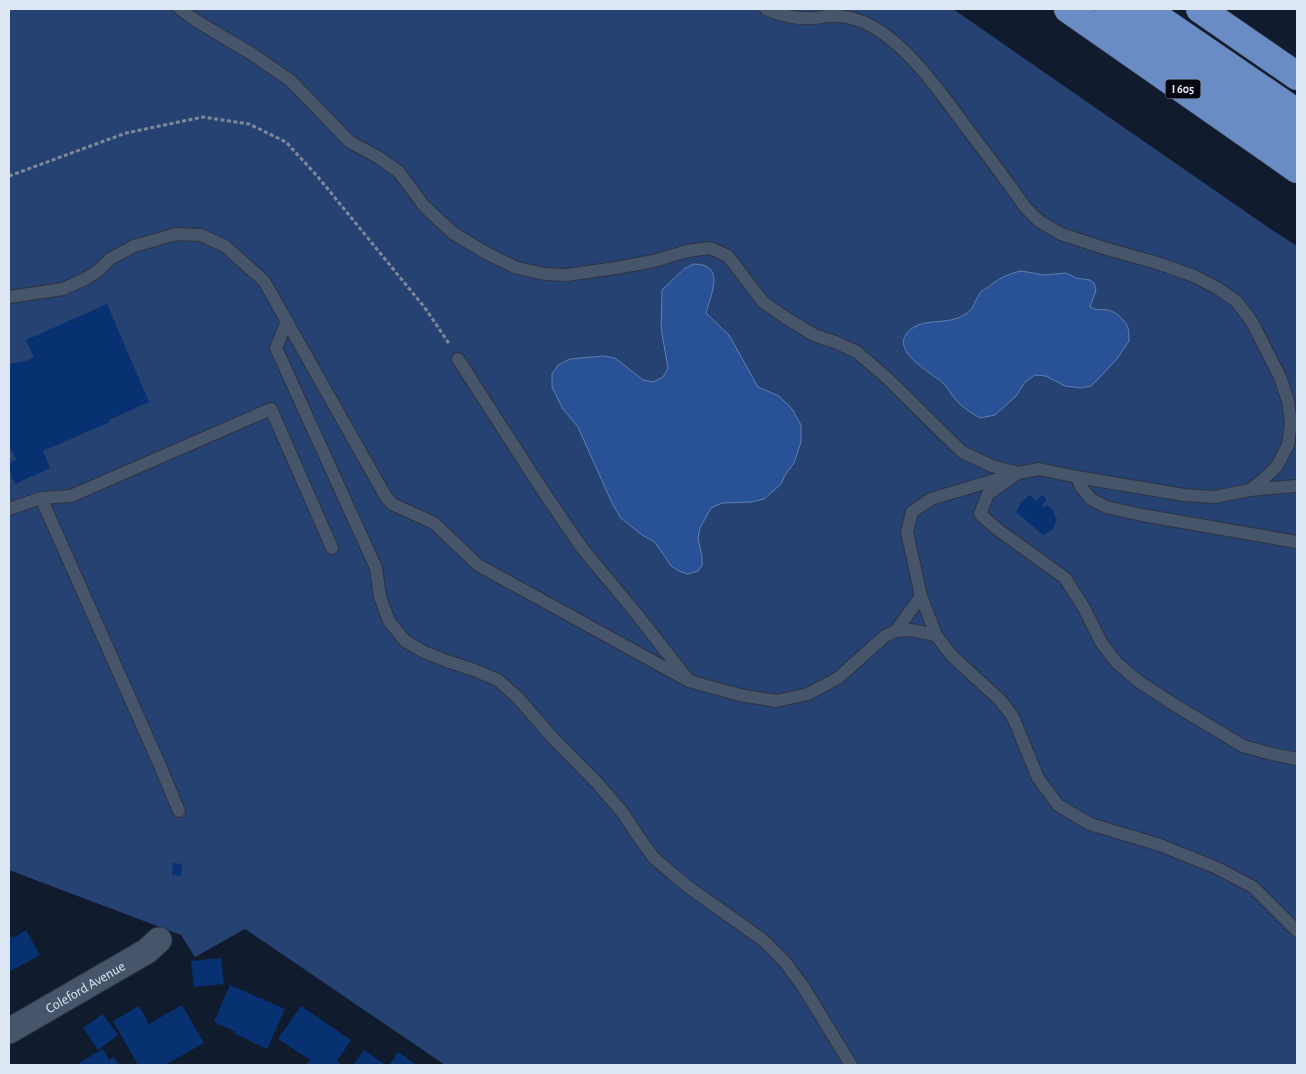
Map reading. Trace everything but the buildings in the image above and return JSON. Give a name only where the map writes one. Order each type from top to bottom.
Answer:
[{"type":"highway","name":"I 605","points":[[1068,9],[1297,169]]},
{"type":"highway","points":[[1109,9],[1297,142]]},
{"type":"highway","points":[[1146,9],[1297,113]]},
{"type":"highway","points":[[1200,9],[1297,76]]},
{"type":"street","name":"Coleford Avenue","points":[[9,1031],[146,951],[159,940]]},
{"type":"lane","points":[[180,9],[291,81],[350,142],[378,157],[399,172],[424,206],[453,233],[486,253],[517,268],[544,274],[566,275],[654,261],[687,251],[710,248],[728,256],[763,302],[814,335],[857,352],[888,378],[962,452],[992,466],[1018,473]]},
{"type":"lane","points":[[766,9],[797,18],[843,16],[863,22],[882,33],[898,44],[937,87],[1025,207],[1039,221],[1061,234],[1194,276],[1236,301],[1252,322],[1280,377],[1288,401],[1291,423],[1288,445],[1277,466],[1250,490]]},
{"type":"lane","points":[[9,297],[63,289],[85,280],[110,259],[134,246],[176,234],[201,235],[225,246],[264,281],[386,497],[392,504],[434,523],[478,565],[689,681],[740,696],[776,701],[808,694],[838,678],[885,636],[896,630],[921,596]]},
{"type":"lane","points":[[287,321],[276,348],[376,568],[380,596],[389,622],[405,641],[432,655],[498,680],[518,698],[623,813],[654,858],[687,886],[763,940],[785,962],[804,988],[851,1065]]},
{"type":"lane","points":[[458,358],[543,491],[582,548],[689,681]]},
{"type":"lane","points":[[9,509],[41,498],[71,496],[271,408],[332,548]]},
{"type":"lane","points":[[1295,486],[1250,490],[1214,497],[1184,495],[1039,469],[1018,473],[931,499],[912,512],[908,532],[921,596],[936,635],[952,656],[1000,700],[1013,717],[1038,778],[1058,805],[1090,824],[1160,844],[1217,868],[1253,887],[1297,931]]},
{"type":"lane","points":[[1018,473],[988,494],[980,514],[997,529],[1065,578],[1084,608],[1101,642],[1116,662],[1138,681],[1243,746],[1297,759]]},
{"type":"lane","points":[[1077,477],[1081,487],[1091,499],[1106,507],[1297,542]]},
{"type":"lane","points":[[41,498],[179,811]]},
{"type":"lane","points":[[896,630],[910,630],[936,635]]},
{"type":"path","points":[[9,176],[126,133],[203,117],[250,124],[286,142],[318,177],[426,308],[458,358]]},
{"type":"shaded area","points":[[9,9],[953,9],[1297,246],[1297,1065],[445,1065],[245,929],[195,957],[181,935],[9,870]]},
{"type":"shaded area","points":[[694,264],[704,265],[713,274],[713,289],[706,313],[729,335],[758,387],[779,396],[792,409],[801,425],[801,442],[794,463],[781,484],[764,499],[751,502],[722,503],[711,508],[700,528],[698,538],[702,566],[698,571],[688,574],[671,566],[655,542],[642,535],[621,518],[612,503],[578,427],[563,409],[552,387],[552,374],[558,365],[570,359],[603,356],[615,358],[643,380],[653,382],[663,377],[668,368],[661,328],[662,290],[684,269]]},
{"type":"shaded area","points":[[1021,271],[1044,275],[1066,273],[1076,278],[1090,280],[1094,283],[1096,290],[1090,307],[1109,310],[1119,316],[1128,328],[1129,341],[1116,360],[1091,386],[1081,388],[1065,386],[1046,376],[1035,375],[1025,382],[1016,396],[995,415],[980,418],[954,398],[942,382],[913,359],[907,352],[904,344],[905,337],[917,325],[959,318],[971,309],[982,291],[1003,277]]}]
